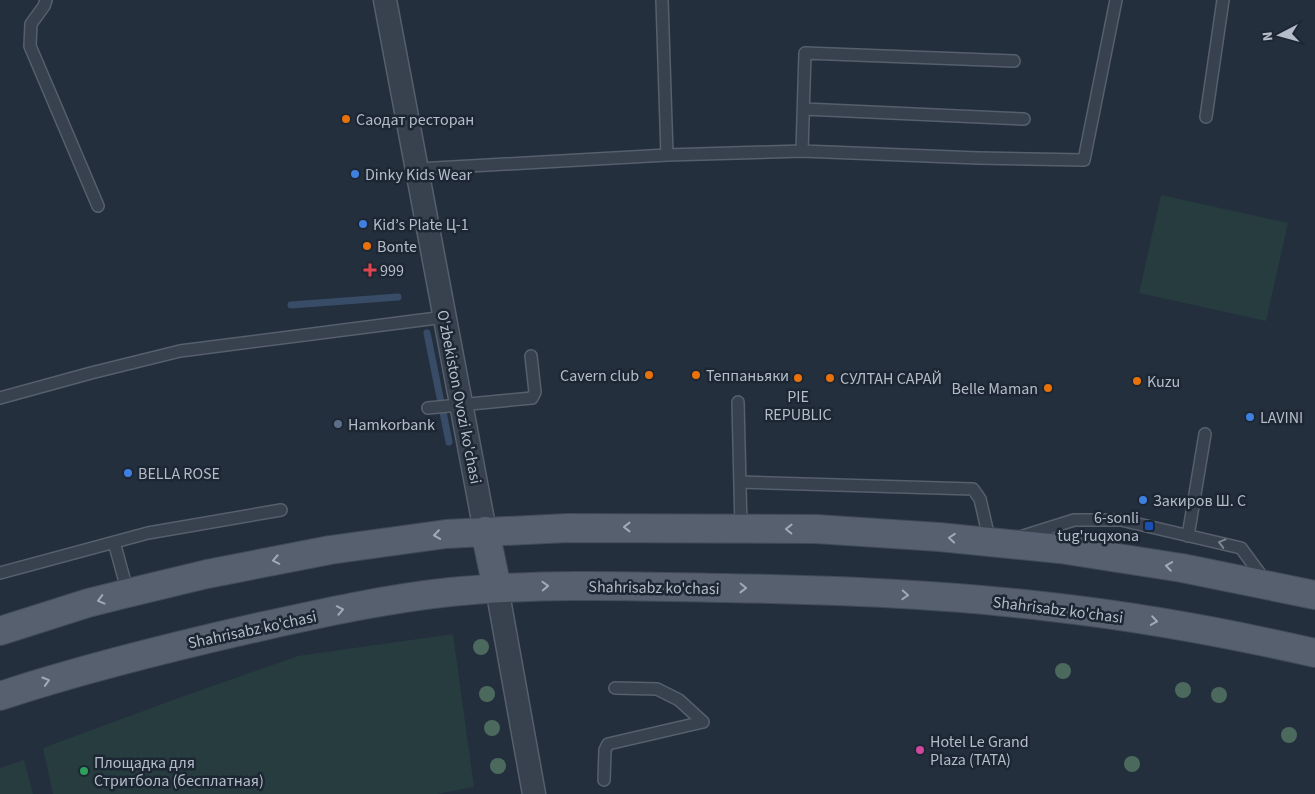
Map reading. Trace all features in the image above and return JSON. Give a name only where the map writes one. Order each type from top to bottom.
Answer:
[{"type":"main road","points":[[0,631],[88,604],[207,574],[330,550],[485,530],[741,528],[851,531],[995,542],[1060,549],[1164,565],[1315,595]]},
{"type":"main road","name":"O'zbekiston Ovozi ko'chasi","points":[[485,530],[497,588]]},
{"type":"main road","name":"Shahrisabz ko'chasi","points":[[0,696],[106,664],[278,623],[394,600],[497,588],[650,586],[812,590],[932,596],[1051,606],[1137,618],[1315,653]]},
{"type":"street","name":"O'zbekiston Ovozi ko'chasi","points":[[385,0],[485,530]]},
{"type":"street","name":"O'zbekiston Ovozi ko'chasi","points":[[497,588],[534,794]]},
{"type":"lane","points":[[46,0],[31,24],[30,46],[98,206]]},
{"type":"lane","points":[[662,0],[667,156]]},
{"type":"lane","points":[[417,170],[667,156],[802,151],[1084,160],[1116,0]]},
{"type":"lane","points":[[1206,117],[1223,0]]},
{"type":"lane","points":[[802,151],[805,53],[1014,61]]},
{"type":"lane","points":[[804,109],[1024,119]]},
{"type":"lane","points":[[0,398],[180,351],[445,317]]},
{"type":"lane","points":[[428,408],[532,398],[535,392],[531,356]]},
{"type":"lane","points":[[738,402],[741,528]]},
{"type":"lane","points":[[1188,536],[1205,434]]},
{"type":"lane","points":[[740,482],[973,489],[980,500],[995,542],[1074,520],[1120,520],[1241,548],[1269,585]]},
{"type":"lane","points":[[0,573],[148,533],[281,510]]},
{"type":"lane","points":[[114,542],[128,593]]},
{"type":"lane","points":[[604,780],[605,750],[608,744],[703,722],[679,700],[657,689],[615,688]]},
{"type":"green space","points":[[1161,195],[1288,223],[1266,321],[1139,293]]},
{"type":"green space","points":[[453,634],[474,787],[437,794],[53,794],[43,748],[298,656]]},
{"type":"green space","points":[[24,760],[33,794],[0,794],[0,768]]},
{"type":"waterway","points":[[291,305],[398,297]]},
{"type":"waterway","points":[[427,333],[449,442]]},
{"type":"place","name":"Саодат ресторан","points":[[346,119]]},
{"type":"place","name":"Dinky Kids Wear","points":[[355,174]]},
{"type":"place","name":"Kid’s Plate Ц-1","points":[[363,224]]},
{"type":"place","name":"Bonte","points":[[367,246]]},
{"type":"place","name":"999","points":[[370,270]]},
{"type":"place","name":"Cavern club","points":[[649,375]]},
{"type":"place","name":"Теппаньяки","points":[[696,375]]},
{"type":"place","name":"PIE REPUBLIC","points":[[798,378]]},
{"type":"place","name":"СУЛТАН САРАЙ","points":[[830,378]]},
{"type":"place","name":"Kuzu","points":[[1137,381]]},
{"type":"place","name":"Belle Maman","points":[[1048,388]]},
{"type":"place","name":"LAVINI","points":[[1250,417]]},
{"type":"place","name":"Hamkorbank","points":[[338,424]]},
{"type":"place","name":"BELLA ROSE","points":[[128,473]]},
{"type":"place","name":"Закиров Ш. С","points":[[1143,500]]},
{"type":"place","name":"6-sonli tug'ruqxona","points":[[1149,526]]},
{"type":"place","name":"Hotel Le Grand Plaza (TATA)","points":[[920,750]]},
{"type":"place","name":"Площадка для Стритбола (бесплатная)","points":[[84,771]]}]
